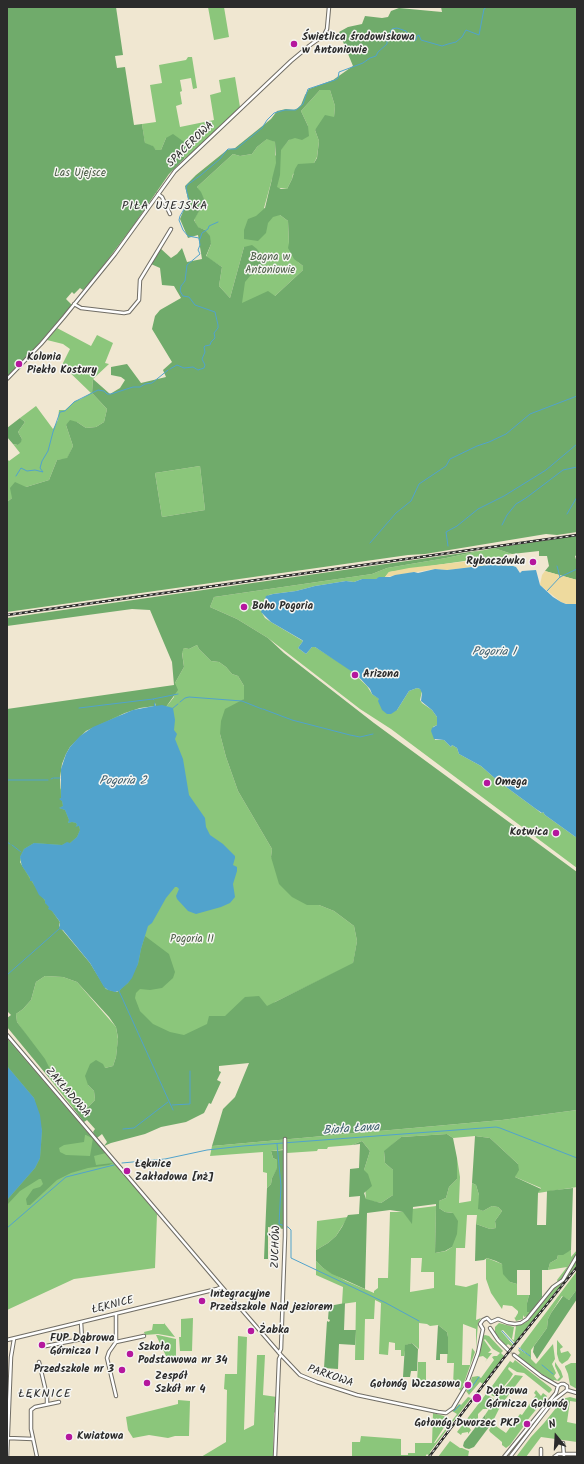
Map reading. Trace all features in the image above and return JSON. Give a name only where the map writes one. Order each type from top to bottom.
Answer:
[{"type":"street","name":"SPACEROWA","points":[[7,378],[41,344],[115,254],[178,168],[291,61],[308,46],[324,35],[327,29],[329,7]]},
{"type":"street","points":[[158,194],[162,197],[170,214]]},
{"type":"street","points":[[74,304],[81,308],[124,313],[129,312],[139,301],[140,280],[170,229]]},
{"type":"street","name":"ZAKŁADOWA","points":[[7,1035],[115,1161]]},
{"type":"street","name":"ZUCHÓW","points":[[275,1457],[279,1359],[281,1349],[285,1229],[285,1140]]},
{"type":"street","name":"PARKOWA","points":[[115,1161],[222,1287],[300,1375],[361,1396],[445,1413],[453,1408],[465,1388],[478,1353],[483,1329]]},
{"type":"street","points":[[491,1322],[498,1319],[515,1324],[527,1320],[553,1287],[563,1280],[577,1256]]},
{"type":"street","name":"ŁĘKNICE","points":[[7,1340],[222,1287]]},
{"type":"street","points":[[116,1314],[116,1342],[106,1358],[116,1396]]},
{"type":"street","points":[[490,1328],[487,1330],[483,1329],[480,1324],[487,1318],[491,1322]]},
{"type":"street","points":[[46,1346],[82,1339],[81,1322]]},
{"type":"street","points":[[491,1322],[492,1326],[490,1328],[498,1340],[508,1350]]},
{"type":"street","points":[[116,1342],[144,1336]]},
{"type":"street","points":[[7,1457],[9,1375],[14,1339]]},
{"type":"street","points":[[514,1355],[539,1375],[558,1386]]},
{"type":"street","points":[[39,1362],[47,1396],[47,1404]]},
{"type":"street","points":[[558,1386],[560,1384],[564,1384],[567,1386],[567,1390]]},
{"type":"street","points":[[504,1457],[557,1390],[558,1386]]},
{"type":"street","points":[[557,1390],[561,1394]]},
{"type":"street","points":[[567,1390],[577,1393]]},
{"type":"street","points":[[510,1457],[554,1400],[567,1390]]},
{"type":"street","points":[[37,1457],[31,1429],[31,1410],[35,1407],[59,1402]]},
{"type":"street","points":[[8,1438],[33,1439]]},
{"type":"street","points":[[563,1443],[564,1456]]},
{"type":"street","points":[[541,1449],[541,1457]]},
{"type":"street","points":[[554,1457],[558,1454],[564,1456],[577,1454]]},
{"type":"green space","name":"Las Ujejsce","points":[[7,7],[116,7],[123,55],[115,56],[117,68],[125,67],[134,125],[142,124],[145,143],[153,146],[156,150],[161,150],[166,138],[173,134],[187,144],[187,148],[184,159],[169,174],[97,274],[83,290],[80,288],[74,294],[72,292],[66,299],[72,305],[29,355],[7,377]]},
{"type":"green space","points":[[208,7],[224,7],[229,37],[214,40]]},
{"type":"green space","points":[[441,7],[577,7],[577,532],[557,535],[546,534],[425,554],[408,555],[7,612],[7,502],[12,498],[10,488],[15,482],[26,487],[49,480],[57,460],[67,458],[73,446],[66,425],[70,420],[77,422],[86,428],[96,427],[104,422],[107,409],[92,393],[93,379],[110,394],[120,388],[125,380],[121,377],[111,375],[111,367],[127,364],[141,383],[166,377],[163,370],[172,362],[152,329],[155,316],[160,310],[181,298],[174,286],[162,285],[160,268],[151,264],[160,248],[171,258],[182,248],[187,262],[202,259],[198,235],[188,238],[180,219],[188,199],[185,186],[227,150],[235,148],[271,119],[277,111],[286,109],[294,110],[298,108],[309,89],[333,80],[353,66],[339,32],[348,27],[362,24],[365,16],[382,18],[388,17],[391,11],[399,8],[442,12]],"holes":[[[320,90],[330,90],[335,106],[334,117],[325,115],[315,130],[319,141],[317,158],[314,163],[298,164],[287,189],[281,189],[277,187],[280,175],[281,150],[289,140],[295,138],[302,140],[309,136],[308,126],[301,111]],[[267,139],[275,142],[276,163],[265,208],[256,216],[248,219],[244,230],[244,239],[258,241],[266,233],[268,223],[273,217],[280,215],[288,221],[288,248],[294,259],[303,266],[303,270],[275,296],[268,291],[242,303],[245,282],[250,276],[257,272],[263,263],[262,256],[252,245],[244,247],[230,298],[219,286],[222,267],[206,256],[211,244],[210,236],[205,230],[198,227],[194,220],[205,201],[197,187],[233,154],[240,156],[252,154],[257,147]],[[200,466],[205,510],[162,517],[155,473]]]},
{"type":"green space","points":[[188,57],[192,57],[197,88],[193,89],[191,78],[180,80],[182,104],[176,106],[180,127],[214,120],[210,95],[221,92],[219,80],[235,77],[240,107],[184,159],[187,148],[166,138],[161,150],[156,150],[152,146],[145,144],[142,124],[156,122],[150,85],[162,83],[159,65],[186,60]]},
{"type":"green space","name":"Bagna w Antoniowie","points":[[320,90],[330,90],[335,106],[334,117],[315,130],[319,141],[317,157],[314,163],[293,174],[287,189],[280,188],[274,195],[272,179],[264,208],[280,215],[288,221],[289,244],[298,262],[303,266],[303,270],[275,296],[236,307],[246,247],[244,247],[230,298],[219,286],[222,267],[206,257],[211,244],[205,230],[197,227],[194,219],[205,201],[197,187],[233,154],[240,156],[252,154],[257,147],[268,138],[275,142],[275,156],[289,140],[308,126],[301,111]]},
{"type":"green space","points":[[57,328],[91,346],[97,335],[113,343],[105,363],[109,364],[93,379],[92,393],[107,409],[104,422],[96,427],[86,428],[77,422],[66,425],[73,446],[67,459],[57,460],[49,480],[26,487],[7,502],[7,459],[9,461],[20,453],[13,444],[18,445],[22,439],[18,432],[25,422],[20,418],[36,406],[53,429],[58,420],[59,410],[65,410],[75,401],[91,393],[62,365],[70,349],[63,344],[47,340]]},
{"type":"green space","points":[[20,418],[25,422],[18,432],[22,439],[18,445],[13,444],[7,437],[7,428]]},
{"type":"green space","points":[[200,466],[205,510],[162,517],[155,473]]},
{"type":"green space","points":[[577,536],[577,555],[575,556],[577,563],[577,580],[545,571],[549,566],[547,556],[539,556],[539,551],[512,554],[494,548]]},
{"type":"green space","points":[[494,548],[512,554],[504,555],[504,557],[485,558],[389,572],[385,577],[376,579],[362,579],[354,582],[346,581],[273,594],[269,595],[265,599],[262,606],[262,613],[265,618],[303,641],[298,648],[306,654],[312,647],[315,647],[347,667],[367,686],[372,694],[397,710],[409,691],[417,688],[420,689],[422,691],[420,700],[432,710],[437,717],[437,725],[433,727],[435,740],[444,740],[451,747],[452,745],[457,748],[459,754],[481,766],[498,781],[577,838],[577,868],[391,729],[360,709],[268,638],[237,619],[210,607],[214,597],[372,574],[387,568]]},
{"type":"green space","points":[[484,550],[387,568],[372,574],[214,597],[210,607],[237,619],[268,638],[284,653],[374,723],[577,872],[577,1110],[502,1120],[212,1146],[223,1109],[235,1097],[249,1063],[219,1066],[219,1071],[221,1072],[217,1080],[221,1082],[211,1104],[209,1103],[204,1113],[186,1122],[161,1127],[145,1134],[104,1146],[107,1142],[102,1134],[97,1138],[93,1132],[95,1129],[87,1120],[84,1122],[73,1108],[88,1107],[95,1100],[94,1091],[88,1085],[85,1076],[90,1064],[96,1060],[103,1064],[105,1068],[113,1066],[116,1057],[118,1038],[116,1027],[109,1017],[77,982],[63,977],[45,976],[36,982],[31,1000],[16,1014],[17,1022],[45,1059],[51,1071],[50,1079],[7,1027],[7,1018],[11,1015],[7,1011],[7,709],[174,685],[172,662],[150,610],[132,609],[7,626],[7,618]],"holes":[[[197,645],[211,661],[219,662],[232,674],[238,676],[244,686],[244,699],[225,709],[221,721],[220,734],[226,757],[238,791],[272,849],[271,857],[279,884],[292,897],[307,905],[319,905],[334,911],[354,926],[357,941],[353,963],[267,1006],[259,996],[245,997],[225,1016],[209,1016],[207,1024],[184,1035],[170,1032],[153,1024],[140,1011],[135,998],[136,993],[140,989],[150,990],[162,988],[173,978],[175,972],[169,954],[145,936],[138,964],[128,983],[117,992],[106,989],[90,963],[59,926],[60,922],[45,903],[30,879],[20,862],[20,857],[24,849],[34,843],[62,845],[70,843],[77,837],[80,830],[79,826],[76,826],[76,823],[68,823],[69,820],[65,810],[59,808],[63,806],[60,799],[62,764],[70,747],[86,731],[125,713],[140,708],[155,706],[155,703],[156,706],[166,707],[178,690],[175,683],[184,667],[182,653],[184,648],[189,649]]]},
{"type":"green space","name":"Pogoria II","points":[[197,645],[211,661],[219,662],[232,674],[238,676],[244,686],[244,699],[220,734],[226,757],[238,791],[272,849],[271,857],[309,905],[319,905],[334,911],[354,926],[357,941],[353,964],[275,1002],[219,1066],[210,1091],[31,888],[16,850],[55,799],[95,726],[118,716],[168,707],[166,707],[174,697],[175,683],[184,667],[182,652],[184,648],[189,649]]},
{"type":"green space","points":[[45,976],[63,977],[77,982],[116,1027],[118,1039],[116,1057],[113,1066],[105,1068],[88,1085],[94,1091],[95,1100],[88,1107],[73,1108],[50,1079],[51,1071],[17,1022],[16,1014],[31,1000],[36,982]]},
{"type":"green space","points":[[7,1037],[103,1148],[157,1214],[155,1268],[74,1279],[7,1310]]},
{"type":"green space","points":[[7,1039],[92,1138],[85,1135],[84,1142],[64,1145],[59,1148],[60,1152],[66,1155],[90,1156],[93,1138],[106,1153],[94,1156],[96,1165],[113,1163],[71,1173],[57,1180],[30,1205],[27,1205],[26,1199],[33,1189],[40,1187],[43,1184],[41,1179],[20,1191],[7,1205],[7,1200],[35,1168],[40,1158],[42,1131],[34,1098],[7,1066]]},
{"type":"green space","points":[[577,1110],[577,1187],[538,1193],[541,1188],[515,1177],[518,1164],[490,1138],[475,1136],[453,1138],[447,1134],[401,1137],[384,1152],[385,1163],[393,1170],[393,1195],[381,1203],[366,1200],[364,1170],[370,1151],[362,1141],[352,1145],[318,1149],[317,1151],[287,1153],[287,1149],[271,1151],[273,1158],[277,1160],[277,1169],[272,1178],[271,1184],[267,1188],[267,1173],[263,1172],[263,1152],[210,1156],[212,1146],[502,1120]]},
{"type":"green space","points":[[447,1134],[453,1138],[457,1158],[457,1179],[449,1187],[446,1198],[439,1201],[439,1208],[445,1212],[453,1213],[458,1221],[457,1234],[452,1247],[445,1251],[435,1253],[436,1204],[413,1207],[412,1224],[403,1212],[390,1210],[367,1213],[365,1289],[332,1274],[323,1268],[316,1261],[316,1250],[336,1236],[348,1215],[359,1214],[360,1196],[349,1197],[350,1169],[359,1168],[360,1144],[352,1145],[362,1141],[370,1151],[364,1170],[368,1174],[372,1186],[364,1193],[366,1199],[381,1203],[393,1195],[393,1170],[385,1163],[384,1151],[401,1137]]},
{"type":"green space","points":[[475,1136],[490,1138],[518,1164],[519,1170],[515,1177],[541,1189],[538,1193],[537,1225],[546,1225],[547,1191],[573,1188],[571,1250],[563,1255],[558,1255],[557,1259],[550,1263],[548,1270],[542,1270],[542,1297],[530,1312],[527,1312],[527,1303],[530,1295],[530,1270],[517,1270],[517,1284],[510,1282],[503,1274],[502,1264],[487,1258],[484,1260],[475,1261],[476,1224],[490,1229],[496,1228],[495,1221],[502,1211],[498,1207],[492,1206],[483,1211],[478,1209],[479,1195],[476,1185],[472,1183]]},
{"type":"green space","points":[[285,1150],[284,1229],[268,1227],[268,1259],[264,1259],[267,1188],[271,1184],[277,1168],[277,1160],[273,1158],[271,1151]]},
{"type":"green space","points":[[457,1158],[460,1177],[459,1203],[471,1201],[472,1183],[476,1185],[479,1195],[479,1209],[483,1211],[492,1206],[498,1207],[502,1211],[495,1221],[496,1228],[490,1229],[476,1224],[477,1215],[467,1215],[465,1248],[456,1248],[455,1285],[466,1287],[478,1283],[476,1320],[481,1318],[478,1323],[476,1349],[476,1329],[463,1324],[462,1365],[470,1365],[472,1348],[475,1352],[461,1391],[456,1386],[456,1381],[454,1381],[453,1385],[454,1363],[447,1363],[447,1332],[438,1325],[430,1326],[419,1323],[419,1349],[412,1343],[406,1345],[404,1356],[401,1356],[401,1350],[395,1350],[395,1343],[389,1342],[388,1355],[379,1354],[381,1303],[375,1300],[374,1319],[365,1319],[364,1360],[355,1360],[356,1302],[342,1304],[343,1287],[316,1275],[316,1261],[323,1268],[346,1281],[374,1293],[374,1291],[378,1288],[378,1278],[388,1278],[390,1212],[404,1212],[412,1223],[412,1209],[436,1206],[435,1253],[446,1251],[452,1247],[453,1213],[445,1212],[439,1208],[439,1201],[446,1198],[449,1187],[457,1179]],"holes":[[[411,1258],[422,1258],[421,1272],[434,1272],[434,1288],[410,1292]]]},
{"type":"green space","points":[[348,1217],[336,1236],[316,1250],[317,1221]]},
{"type":"green space","points":[[571,1250],[571,1257],[577,1250],[577,1254],[569,1265],[562,1279],[558,1282],[557,1280],[567,1267],[548,1270],[550,1263],[557,1259],[558,1255]]},
{"type":"green space","points":[[487,1258],[502,1264],[510,1282],[517,1284],[517,1295],[529,1295],[527,1303],[538,1302],[542,1297],[528,1316],[524,1317],[523,1315],[523,1319],[516,1321],[514,1317],[515,1318],[518,1311],[512,1306],[503,1305],[502,1309],[491,1293],[486,1279]]},
{"type":"green space","points":[[577,1258],[577,1265],[515,1343],[503,1330],[501,1331],[513,1345],[511,1346],[508,1344],[506,1346],[495,1333],[495,1327],[499,1323],[514,1327],[512,1339],[514,1340],[516,1326],[529,1320],[554,1287],[561,1283]]},
{"type":"green space","points":[[577,1271],[577,1289],[569,1300],[562,1296],[548,1319],[547,1328],[531,1350],[531,1359],[536,1364],[553,1344],[555,1359],[552,1364],[556,1373],[554,1376],[557,1380],[560,1377],[555,1366],[555,1362],[563,1377],[559,1381],[553,1381],[517,1356],[520,1353],[518,1350],[519,1349],[530,1356],[520,1348],[521,1346]]},
{"type":"green space","points":[[577,1289],[577,1299],[537,1359],[533,1352],[534,1346],[547,1328],[548,1319],[551,1313],[563,1296],[569,1300]]},
{"type":"green space","points":[[345,1303],[344,1330],[356,1330],[355,1345],[339,1344],[338,1369],[324,1368],[327,1321],[329,1322],[330,1320],[328,1319],[329,1306]]},
{"type":"green space","points":[[193,1318],[192,1351],[180,1351],[179,1337],[181,1337],[181,1319]]},
{"type":"green space","points":[[164,1323],[175,1337],[158,1334],[145,1335],[144,1332],[152,1330],[153,1324]]},
{"type":"green space","points":[[438,1325],[447,1332],[448,1354],[440,1354],[440,1360],[436,1360]]},
{"type":"green space","points":[[156,1335],[176,1339],[176,1358],[166,1356]]},
{"type":"green space","points":[[238,1336],[247,1337],[244,1430],[254,1425],[257,1355],[265,1355],[263,1395],[277,1397],[276,1411],[274,1413],[273,1457],[201,1457],[226,1442],[227,1390],[224,1389],[225,1374],[237,1374]]},
{"type":"green space","points":[[483,1336],[489,1336],[503,1351],[501,1353],[504,1356],[483,1384],[480,1382],[469,1395],[466,1391],[472,1377],[478,1376],[481,1378],[494,1360],[492,1357],[497,1356],[500,1353],[493,1349],[485,1339],[484,1340],[491,1350],[488,1353],[492,1353],[485,1362],[487,1359],[483,1356],[478,1357]]},
{"type":"green space","points":[[557,1340],[563,1347],[560,1349],[561,1353],[568,1351],[571,1355],[568,1360],[562,1364],[559,1361],[557,1354]]},
{"type":"green space","points":[[412,1343],[418,1349],[417,1371],[411,1371],[410,1377],[403,1377],[405,1345]]},
{"type":"green space","points":[[515,1360],[552,1390],[549,1393],[524,1373],[517,1372],[509,1367],[508,1369],[513,1374],[510,1379],[495,1397],[491,1395],[495,1391],[493,1389],[490,1394],[488,1394],[510,1361],[513,1363]]},
{"type":"green space","points":[[418,1362],[426,1362],[426,1384],[417,1384]]},
{"type":"green space","points":[[571,1363],[577,1363],[577,1389],[570,1385],[565,1367]]},
{"type":"green space","points":[[515,1375],[523,1376],[501,1405],[492,1423],[486,1422],[485,1415],[496,1400],[495,1399]]},
{"type":"green space","points":[[536,1390],[541,1396],[543,1393],[547,1396],[526,1422],[524,1421],[526,1423],[510,1445],[506,1448],[502,1445],[502,1442],[489,1430],[493,1424],[506,1433],[520,1414],[522,1415],[536,1395],[534,1393]]},
{"type":"green space","points":[[486,1394],[494,1399],[487,1409],[483,1409],[478,1414],[478,1419],[469,1421],[468,1426],[471,1430],[468,1434],[468,1432],[462,1433],[461,1435],[457,1432]]},
{"type":"green space","points":[[468,1397],[471,1398],[430,1452],[431,1453],[429,1456],[427,1454],[425,1457],[352,1457],[352,1442],[360,1442],[361,1436],[401,1439],[401,1455],[415,1453],[415,1443],[432,1443],[433,1413],[444,1416],[448,1421],[435,1443],[457,1414],[452,1411],[459,1404],[461,1405]]},
{"type":"green space","points":[[570,1397],[577,1399],[577,1402],[570,1401],[567,1422],[577,1424],[577,1442],[541,1437],[526,1457],[516,1457],[556,1408],[556,1403],[562,1399]]},
{"type":"green space","points":[[178,1400],[190,1401],[189,1436],[175,1436],[168,1438],[149,1435],[133,1438],[128,1430],[126,1417],[178,1404]]},
{"type":"green space","points":[[485,1415],[486,1422],[492,1423],[474,1447],[469,1449],[465,1448],[463,1446],[464,1442]]},
{"type":"green space","points":[[450,1441],[460,1448],[469,1451],[468,1457],[438,1457]]},
{"type":"sand","points":[[504,557],[503,565],[489,565],[447,570],[435,569],[385,577],[389,572],[409,568]]},
{"type":"sand","points":[[545,571],[577,580],[577,604],[570,605],[561,602],[540,585],[542,575]]},
{"type":"water","name":"Pogoria 1","points":[[489,565],[513,566],[516,567],[520,573],[522,571],[536,570],[540,585],[553,597],[566,604],[577,604],[577,838],[498,781],[481,766],[459,754],[457,748],[452,745],[451,747],[444,740],[434,739],[431,731],[432,728],[437,725],[437,717],[432,710],[421,701],[422,693],[420,689],[417,688],[409,691],[397,710],[391,714],[387,714],[382,710],[378,701],[379,699],[372,694],[370,689],[357,675],[315,647],[312,647],[306,654],[298,648],[303,641],[302,640],[271,622],[261,612],[266,596],[273,594],[346,581],[354,582],[362,579],[376,579],[379,577],[390,577],[414,572],[418,573],[435,569],[447,570]]},
{"type":"water","name":"Pogoria 2","points":[[154,702],[156,706],[162,705],[173,708],[175,720],[174,730],[177,734],[175,739],[183,759],[189,795],[205,818],[206,827],[210,835],[223,844],[235,856],[233,865],[237,867],[237,871],[233,884],[235,897],[230,903],[221,907],[196,914],[188,911],[177,899],[176,896],[179,889],[175,887],[166,898],[152,923],[148,926],[138,964],[132,978],[119,991],[115,992],[104,987],[90,963],[63,930],[59,929],[60,922],[52,911],[48,909],[49,907],[45,903],[45,900],[39,895],[32,881],[30,881],[30,878],[22,866],[20,857],[24,849],[34,843],[62,845],[67,842],[70,843],[77,837],[80,830],[79,826],[75,827],[77,825],[76,823],[68,823],[69,820],[65,810],[59,808],[63,806],[62,801],[59,799],[61,798],[61,769],[70,747],[80,736],[93,727],[133,710],[154,706]]},
{"type":"water","points":[[7,1066],[34,1098],[40,1115],[42,1131],[40,1158],[35,1168],[7,1200]]},
{"type":"waterway","points":[[170,369],[177,365],[184,368],[193,367],[198,370],[204,368],[205,365],[202,359],[205,352],[204,347],[210,345],[215,338],[214,333],[218,328],[215,312],[195,305],[189,297],[183,296],[180,291],[181,286],[185,281],[187,265],[200,254],[198,250],[200,245],[199,238],[188,236],[183,230],[179,220],[189,201],[186,188],[187,185],[220,159],[228,149],[236,149],[262,128],[274,113],[285,110],[296,110],[303,104],[308,89],[335,80],[338,78],[339,72],[363,63],[376,56],[378,52],[387,44],[387,39],[392,29],[397,28],[406,31],[413,41],[416,40],[417,36],[419,35],[421,40],[442,46],[456,42],[462,37],[466,30],[479,35],[484,9],[487,7]]},
{"type":"waterway","points":[[200,239],[202,233],[208,229],[209,226],[218,222]]},
{"type":"waterway","points":[[16,476],[21,468],[27,471],[35,470],[43,472],[40,468],[48,451],[60,412],[65,411],[74,402],[98,390],[111,394],[152,383],[168,370]]},
{"type":"waterway","points":[[370,543],[396,513],[411,501],[419,484],[446,466],[450,459],[506,434],[530,414],[577,396]]},
{"type":"waterway","points":[[448,546],[446,532],[457,526],[478,509],[504,496],[546,470],[577,444]]},
{"type":"waterway","points":[[502,525],[507,515],[516,504],[563,470],[577,467]]},
{"type":"waterway","points":[[567,514],[577,497]]},
{"type":"waterway","points":[[557,566],[560,577]]},
{"type":"waterway","points":[[547,591],[560,577],[577,569]]},
{"type":"waterway","points":[[153,699],[178,694]]},
{"type":"waterway","points":[[180,702],[189,697],[242,701],[262,709]]},
{"type":"waterway","points":[[79,708],[154,700]]},
{"type":"waterway","points":[[173,708],[178,704]]},
{"type":"waterway","points":[[263,709],[292,720],[350,735],[360,737],[373,734]]},
{"type":"waterway","points":[[54,778],[60,778]]},
{"type":"waterway","points":[[7,780],[48,780]]},
{"type":"waterway","points":[[12,845],[21,852]]},
{"type":"waterway","points":[[7,975],[59,929]]},
{"type":"waterway","points":[[119,991],[173,1110]]},
{"type":"waterway","points":[[172,1105],[190,1104],[190,1071]]},
{"type":"waterway","points":[[123,1129],[134,1128],[168,1102]]},
{"type":"waterway","name":"Biała Ława","points":[[122,1163],[165,1159],[207,1150],[243,1146],[496,1127],[577,1158]]},
{"type":"waterway","points":[[277,1144],[281,1186],[279,1224],[288,1227],[291,1230],[291,1258],[386,1303],[419,1321]]},
{"type":"waterway","name":"Biała Ława","points":[[7,1228],[66,1177],[114,1165]]},
{"type":"waterway","points":[[502,1331],[514,1344]]},
{"type":"waterway","points":[[519,1348],[530,1356]]},
{"type":"waterway","points":[[542,1365],[553,1374]]},
{"type":"waterway","points":[[469,1391],[479,1377]]},
{"type":"waterway","points":[[454,1411],[460,1405]]},
{"type":"tunnel","points":[[508,1350],[514,1355]]},
{"type":"railway","points":[[7,615],[577,535]]},
{"type":"railway","points":[[429,1457],[503,1359],[577,1267]]},
{"type":"place","name":"Świetlica środowiskowa w Antoniowie","points":[[294,44]]},
{"type":"place","name":"Kolonia Piekło Kostury","points":[[19,364]]},
{"type":"place","name":"Rybaczówka","points":[[533,562]]},
{"type":"place","name":"Boho Pogoria","points":[[244,607]]},
{"type":"place","name":"Arizona","points":[[355,675]]},
{"type":"place","name":"Omega","points":[[487,783]]},
{"type":"place","name":"Kotwica","points":[[556,833]]},
{"type":"place","name":"Łęknice Zakładowa [nż]","points":[[127,1171]]},
{"type":"place","name":"Integracyjne Przedszkole Nad jeziorem","points":[[202,1301]]},
{"type":"place","name":"Żabka","points":[[251,1331]]},
{"type":"place","name":"FUP Dąbrowa Górnicza 1","points":[[42,1345]]},
{"type":"place","name":"Szkoła Podstawowa nr 34","points":[[130,1354]]},
{"type":"place","name":"Przedszkole nr 3","points":[[122,1370]]},
{"type":"place","name":"Zespół Szkół nr 4","points":[[147,1383]]},
{"type":"place","name":"Gołonóg Wczasowa","points":[[468,1385]]},
{"type":"place","name":"Dąbrowa Górnicza Gołonóg","points":[[477,1398]]},
{"type":"place","name":"Gołonóg Dworzec PKP","points":[[527,1424]]},
{"type":"place","name":"Kwiatowa","points":[[69,1437]]},
{"type":"district","name":"PIŁA UJEJSKA","points":[[165,207]]},
{"type":"district","name":"ŁĘKNICE","points":[[45,1395]]}]
